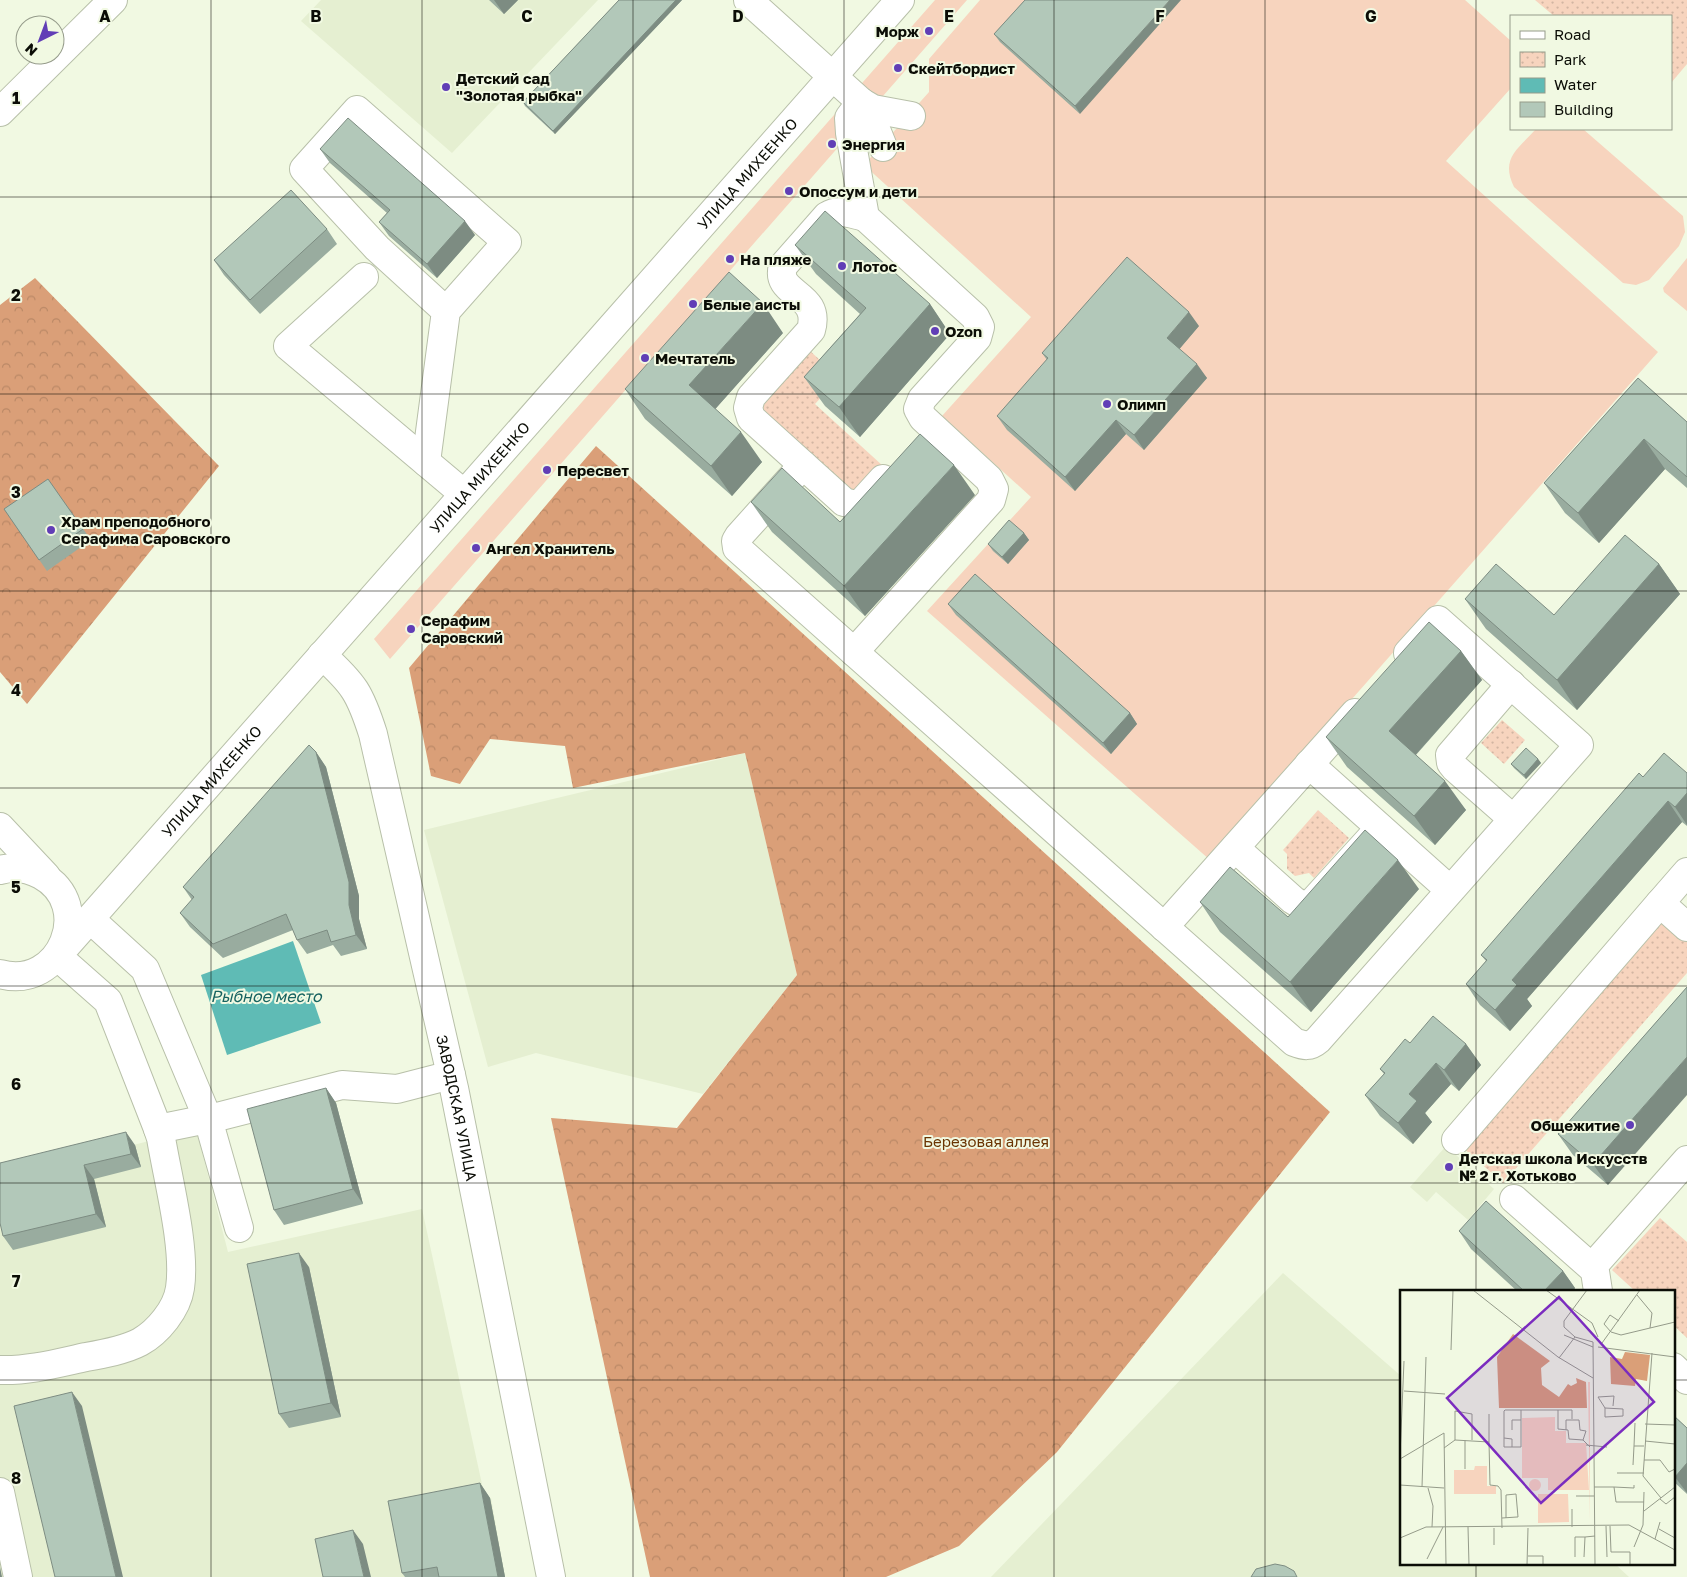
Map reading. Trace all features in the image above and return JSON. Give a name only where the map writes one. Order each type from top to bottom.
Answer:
[{"type":"street","points":[[0,112],[113,0]]},
{"type":"street","points":[[748,0],[861,102],[868,112],[883,147]]},
{"type":"street","name":"УЛИЦА МИХЕЕНКО","points":[[0,974],[18,976],[33,973],[46,966],[57,956],[900,0]]},
{"type":"street","points":[[861,102],[874,109],[911,116]]},
{"type":"street","points":[[861,102],[849,118],[865,217]]},
{"type":"street","points":[[426,462],[446,311],[507,242],[358,110],[304,169],[377,248],[446,311]]},
{"type":"street","points":[[854,652],[991,500],[994,489],[990,479],[931,426],[918,409],[922,399],[977,338],[980,327],[975,317],[865,217],[842,211],[833,212],[827,216],[783,266],[780,274],[784,283],[810,307],[815,318],[811,330],[751,397],[748,408],[751,418],[844,502],[856,505],[863,501],[931,426]]},
{"type":"street","points":[[364,277],[288,346],[464,494]]},
{"type":"street","points":[[803,465],[739,536],[736,541],[737,548],[1294,1042],[1303,1046],[1312,1045],[1579,744],[1438,620],[1393,670]]},
{"type":"street","name":"ЗАВОДСКАЯ УЛИЦА","points":[[322,656],[352,685],[362,700],[373,734],[451,1075],[551,1577]]},
{"type":"street","points":[[1511,684],[1450,755],[1451,763],[1455,768],[1513,819]]},
{"type":"street","points":[[1164,927],[1373,692]]},
{"type":"street","points":[[1309,764],[1450,890]]},
{"type":"street","points":[[0,827],[52,883],[65,903],[69,921],[66,940],[57,956],[108,1001],[161,1138],[181,1255],[180,1290],[170,1313],[155,1331],[140,1342],[98,1355],[18,1370],[0,1370]]},
{"type":"street","points":[[1235,848],[1293,900],[1302,905],[1310,905],[1380,828]]},
{"type":"street","points":[[0,870],[18,868],[34,871],[52,883],[77,893],[97,894],[111,889],[126,878]]},
{"type":"street","points":[[1456,1140],[1687,872]]},
{"type":"street","points":[[1660,904],[1687,927]]},
{"type":"street","points":[[90,919],[144,969],[208,1119],[239,1228]]},
{"type":"street","points":[[158,1129],[208,1119],[342,1085],[398,1088],[451,1075]]},
{"type":"street","points":[[1514,1199],[1590,1266],[1594,1264],[1687,1160]]},
{"type":"street","points":[[1594,1264],[1598,1290]]},
{"type":"street","points":[[1674,1369],[1687,1380]]},
{"type":"street","points":[[0,1492],[18,1577]]},
{"type":"shaded area","name":"Детский сад \"Золотая рыбка\"","points":[[321,0],[598,0],[452,153],[301,21]]},
{"type":"shaded area","points":[[745,753],[797,975],[703,1094],[536,1053],[488,1067],[424,830]]},
{"type":"shaded area","points":[[196,1129],[228,1252],[422,1209],[485,1498],[491,1498],[505,1577],[0,1577],[0,1179]]},
{"type":"shaded area","name":"Детская школа Искусств № 2 г. Хотьково","points":[[1446,1146],[1494,1189],[1468,1220],[1436,1192],[1427,1202],[1410,1187]]},
{"type":"shaded area","points":[[1283,1273],[1400,1375],[1400,1564],[1615,1564],[1629,1577],[991,1577]]},
{"type":"green space","points":[[935,0],[967,0],[390,659],[374,639]]},
{"type":"green space","points":[[980,0],[1465,0],[1510,40],[1510,89],[1446,161],[1658,352],[1210,860],[927,611],[1031,497],[942,416],[1031,317],[864,165],[929,92],[929,59]]},
{"type":"green space","points":[[1535,0],[1687,0],[1687,64],[1672,82],[1672,15],[1553,15]]},
{"type":"green space","points":[[1535,130],[1584,130],[1683,216],[1685,232],[1679,246],[1649,280],[1636,285],[1623,283],[1514,187],[1509,169],[1510,161],[1517,148]]},
{"type":"green space","points":[[1687,258],[1687,311],[1664,292],[1663,288]]},
{"type":"green space","points":[[35,278],[219,466],[27,704],[0,672],[0,305]]},
{"type":"green space","points":[[807,348],[839,378],[815,404],[883,466],[861,491],[854,494],[762,418],[760,400]]},
{"type":"green space","name":"Березовая аллея","points":[[596,446],[1330,1112],[1057,1452],[959,1546],[886,1577],[650,1577],[551,1118],[677,1128],[797,975],[745,753],[573,788],[565,746],[490,739],[460,784],[431,776],[409,668]]},
{"type":"green space","points":[[1502,720],[1525,740],[1504,764],[1481,743]]},
{"type":"green space","points":[[1318,810],[1349,838],[1314,878],[1309,873],[1295,876],[1287,869],[1287,854],[1283,850]]},
{"type":"green space","points":[[1660,918],[1687,942],[1687,973],[1503,1183],[1461,1146]]},
{"type":"green space","points":[[1660,1218],[1687,1242],[1687,1338],[1674,1326],[1674,1290],[1634,1290],[1612,1270]]},
{"type":"water","name":"Рыбное место","points":[[293,941],[321,1023],[227,1055],[201,975]]},
{"type":"building","points":[[619,0],[676,0],[553,131],[523,102]]},
{"type":"building","points":[[1025,0],[1170,0],[1075,106],[994,34]]},
{"type":"building","points":[[348,118],[465,221],[427,264],[379,222],[390,210],[320,149]]},
{"type":"building","points":[[291,190],[327,229],[250,300],[214,260]]},
{"type":"building","points":[[825,211],[930,304],[839,407],[804,377],[866,308],[795,245]]},
{"type":"building","name":"Олимп","points":[[1127,257],[1189,312],[1167,338],[1197,364],[1134,435],[1116,420],[1065,477],[997,416],[1048,358],[1042,353]]},
{"type":"building","points":[[729,272],[763,303],[689,385],[741,432],[711,466],[625,389]]},
{"type":"building","points":[[1638,378],[1687,422],[1687,477],[1644,439],[1578,513],[1544,483]]},
{"type":"building","points":[[920,434],[954,465],[844,586],[751,502],[782,468],[840,522]]},
{"type":"building","name":"Храм преподобного Серафима Саровского","points":[[48,479],[83,529],[39,560],[4,509]]},
{"type":"building","points":[[1009,520],[1024,533],[1002,557],[988,544]]},
{"type":"building","points":[[1625,535],[1659,564],[1557,680],[1465,599],[1496,564],[1554,615]]},
{"type":"building","points":[[975,574],[1130,713],[1103,743],[948,604]]},
{"type":"building","points":[[1429,622],[1461,651],[1389,731],[1445,781],[1414,816],[1326,737]]},
{"type":"building","points":[[309,745],[316,752],[349,882],[349,905],[356,935],[331,942],[327,930],[297,940],[286,914],[213,944],[180,913],[194,897],[183,887]]},
{"type":"building","points":[[1526,748],[1538,759],[1524,775],[1511,764]]},
{"type":"building","points":[[1664,753],[1687,773],[1687,793],[1675,807],[1668,801],[1512,980],[1517,985],[1495,1010],[1466,984],[1487,960],[1481,955],[1639,773],[1643,777]]},
{"type":"building","points":[[1365,830],[1398,860],[1290,982],[1200,902],[1230,867],[1288,917]]},
{"type":"building","points":[[1687,987],[1687,1057],[1593,1164],[1558,1134]]},
{"type":"building","points":[[1433,1016],[1466,1044],[1444,1070],[1436,1063],[1409,1094],[1417,1101],[1398,1123],[1365,1095],[1385,1073],[1380,1069],[1405,1039],[1410,1043]]},
{"type":"building","points":[[326,1088],[353,1189],[274,1210],[247,1109]]},
{"type":"building","points":[[126,1132],[131,1154],[84,1165],[96,1214],[3,1236],[0,1223],[0,1163]]},
{"type":"building","points":[[1486,1201],[1563,1271],[1545,1290],[1523,1290],[1459,1231]]},
{"type":"building","points":[[299,1253],[331,1403],[279,1414],[247,1264]]},
{"type":"building","points":[[72,1392],[116,1577],[55,1577],[14,1406]]},
{"type":"building","points":[[1674,1416],[1687,1428],[1687,1463],[1675,1477]]},
{"type":"building","points":[[480,1483],[498,1577],[439,1577],[437,1567],[402,1573],[388,1501]]},
{"type":"building","points":[[353,1530],[364,1577],[323,1577],[315,1539]]},
{"type":"building","points":[[1275,1564],[1285,1566],[1294,1571],[1297,1577],[1251,1577],[1256,1569]]},
{"type":"place","name":"Морж","points":[[929,31]]},
{"type":"place","name":"Скейтбордист","points":[[898,68]]},
{"type":"place","name":"Детский сад \"Золотая рыбка\"","points":[[446,87]]},
{"type":"place","name":"Энергия","points":[[832,144]]},
{"type":"place","name":"Опоссум и дети","points":[[789,191]]},
{"type":"place","name":"На пляже","points":[[730,259]]},
{"type":"place","name":"Лотос","points":[[842,266]]},
{"type":"place","name":"Белые аисты","points":[[693,304]]},
{"type":"place","name":"Ozon","points":[[935,331]]},
{"type":"place","name":"Мечтатель","points":[[645,358]]},
{"type":"place","name":"Олимп","points":[[1107,404]]},
{"type":"place","name":"Пересвет","points":[[547,470]]},
{"type":"place","name":"Храм преподобного Серафима Саровского","points":[[51,530]]},
{"type":"place","name":"Ангел Хранитель","points":[[476,548]]},
{"type":"place","name":"Серафим Саровский","points":[[411,629]]},
{"type":"place","name":"Общежитие","points":[[1630,1125]]},
{"type":"place","name":"Детская школа Искусств № 2 г. Хотьково","points":[[1449,1167]]}]
